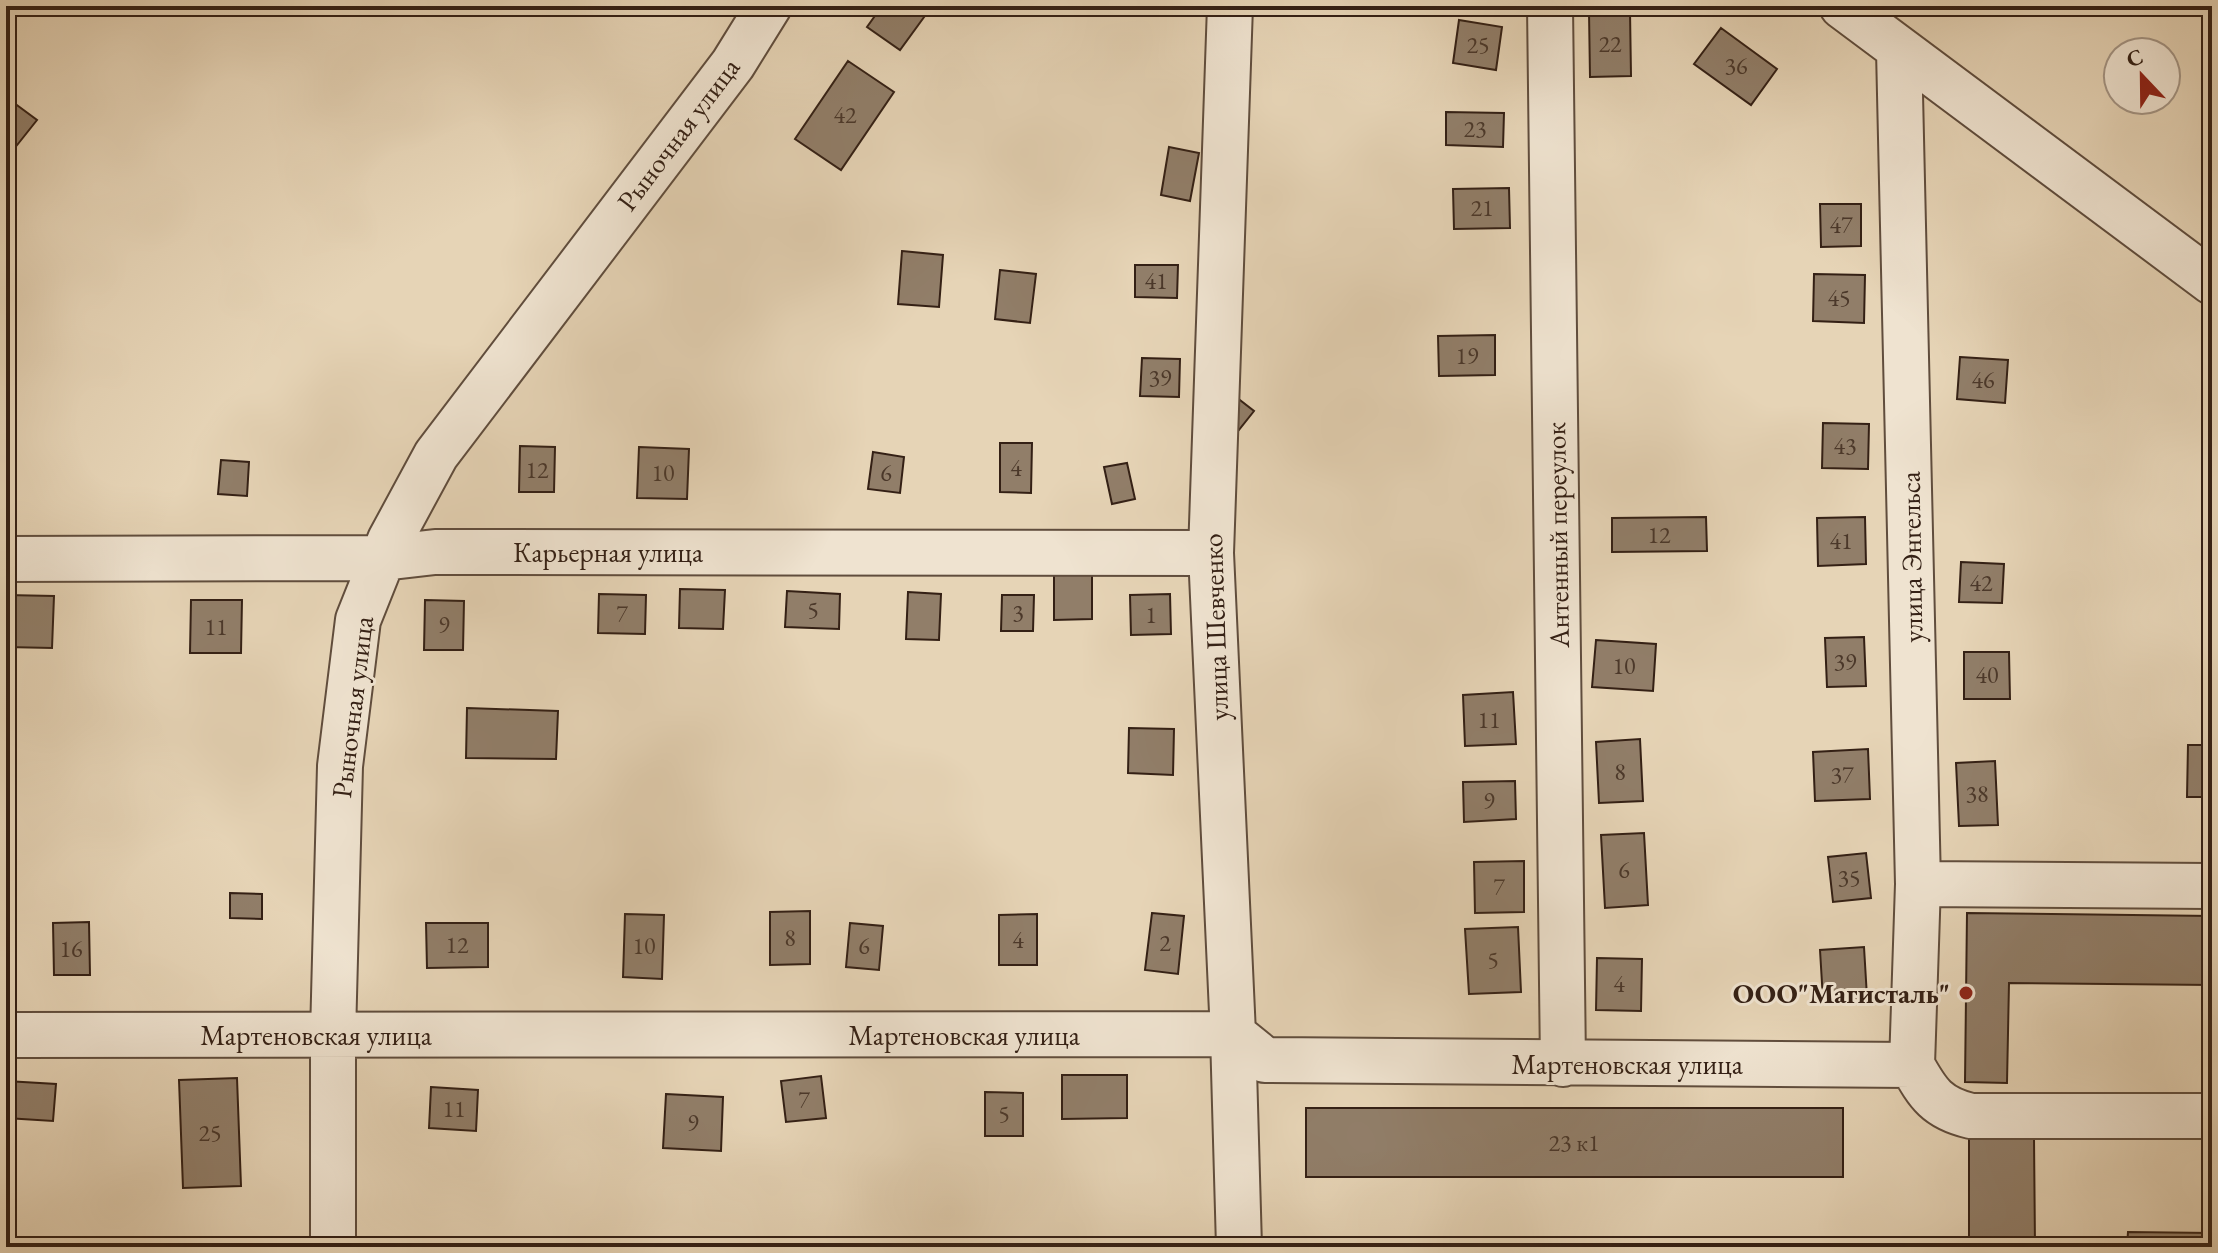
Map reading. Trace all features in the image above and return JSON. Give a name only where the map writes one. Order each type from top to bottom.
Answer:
[{"type":"street","name":"Рыночная улица","points":[[333,1247],[333,1035],[340,766],[358,620],[383,558],[436,455],[733,64],[769,6]]},
{"type":"street","name":"улица Шевченко","points":[[1230,6],[1211,553],[1233,1034],[1239,1247]]},
{"type":"street","name":"Антенный переулок","points":[[1550,6],[1563,1064]]},
{"type":"street","points":[[1842,6],[2212,282]]},
{"type":"street","name":"улица Энгельса","points":[[1899,50],[1918,884],[1912,1065]]},
{"type":"street","name":"Карьерная улица","points":[[6,559],[383,558],[435,552],[1211,553]]},
{"type":"street","points":[[1918,884],[2212,886]]},
{"type":"street","name":"Мартеновская улица","points":[[6,1035],[1233,1034],[1265,1060],[1912,1065]]},
{"type":"street","points":[[1912,1065],[1926,1090],[1938,1102],[1952,1111],[1971,1116],[2212,1116]]},
{"type":"building","points":[[882,6],[917,6],[927,13],[900,50],[867,27]]},
{"type":"building","points":[[1630,11],[1631,76],[1590,77],[1589,12]]},
{"type":"building","points":[[1459,20],[1502,27],[1496,70],[1453,63]]},
{"type":"building","points":[[1721,28],[1777,69],[1751,105],[1694,64]]},
{"type":"building","points":[[848,61],[894,92],[841,170],[795,139]]},
{"type":"building","points":[[6,97],[37,120],[6,159]]},
{"type":"building","points":[[1446,112],[1504,113],[1503,147],[1446,145]]},
{"type":"building","points":[[1169,147],[1199,153],[1190,201],[1161,195]]},
{"type":"building","points":[[1509,188],[1510,228],[1454,229],[1453,189]]},
{"type":"building","points":[[1820,204],[1861,204],[1861,246],[1821,247]]},
{"type":"building","points":[[902,251],[943,255],[939,307],[898,304]]},
{"type":"building","points":[[1135,265],[1178,265],[1177,298],[1135,297]]},
{"type":"building","points":[[1000,270],[1036,274],[1030,323],[995,319]]},
{"type":"building","points":[[1814,274],[1865,275],[1864,323],[1813,321]]},
{"type":"building","points":[[1495,335],[1495,375],[1439,376],[1438,336]]},
{"type":"building","points":[[1960,357],[2008,360],[2005,403],[1957,399]]},
{"type":"building","points":[[1142,358],[1180,359],[1179,397],[1140,396]]},
{"type":"building","points":[[1227,390],[1254,411],[1238,431],[1211,411]]},
{"type":"building","points":[[1823,423],[1869,424],[1868,469],[1822,468]]},
{"type":"building","points":[[1000,443],[1032,443],[1031,493],[1000,492]]},
{"type":"building","points":[[520,446],[555,447],[554,492],[519,492]]},
{"type":"building","points":[[639,447],[689,449],[687,499],[637,498]]},
{"type":"building","points":[[873,452],[904,457],[900,493],[868,489]]},
{"type":"building","points":[[221,460],[249,462],[247,496],[218,494]]},
{"type":"building","points":[[1127,463],[1135,499],[1112,504],[1104,467]]},
{"type":"building","points":[[1706,517],[1707,551],[1612,552],[1612,518]]},
{"type":"building","points":[[1865,517],[1866,564],[1818,566],[1817,518]]},
{"type":"building","points":[[1961,562],[2004,564],[2002,603],[1959,602]]},
{"type":"building","points":[[1054,575],[1092,575],[1092,619],[1054,620]]},
{"type":"building","points":[[680,589],[725,590],[723,629],[679,628]]},
{"type":"building","points":[[787,591],[840,594],[839,629],[785,627]]},
{"type":"building","points":[[908,592],[941,594],[939,640],[906,639]]},
{"type":"building","points":[[599,594],[646,595],[645,634],[598,633]]},
{"type":"building","points":[[1170,594],[1171,634],[1131,635],[1130,595]]},
{"type":"building","points":[[6,595],[54,596],[52,648],[6,647]]},
{"type":"building","points":[[1002,595],[1034,595],[1033,631],[1001,631]]},
{"type":"building","points":[[191,600],[242,600],[241,653],[190,653]]},
{"type":"building","points":[[425,600],[464,601],[463,650],[424,650]]},
{"type":"building","points":[[1864,637],[1866,686],[1827,687],[1825,638]]},
{"type":"building","points":[[1596,640],[1656,644],[1653,691],[1592,687]]},
{"type":"building","points":[[1964,652],[2009,652],[2010,699],[1964,699]]},
{"type":"building","points":[[1513,692],[1516,744],[1465,746],[1463,695]]},
{"type":"building","points":[[467,708],[558,711],[556,759],[466,758]]},
{"type":"building","points":[[1129,728],[1174,729],[1173,775],[1128,773]]},
{"type":"building","points":[[1640,739],[1643,801],[1599,803],[1596,742]]},
{"type":"building","points":[[2188,745],[2212,745],[2212,797],[2187,797]]},
{"type":"building","points":[[1868,749],[1870,799],[1815,801],[1813,752]]},
{"type":"building","points":[[1995,761],[1998,825],[1959,826],[1956,763]]},
{"type":"building","points":[[1515,781],[1516,819],[1464,822],[1463,782]]},
{"type":"building","points":[[1644,833],[1648,905],[1605,908],[1601,835]]},
{"type":"building","points":[[1866,853],[1871,898],[1833,902],[1828,857]]},
{"type":"building","points":[[1524,861],[1524,912],[1475,913],[1474,862]]},
{"type":"building","points":[[230,893],[262,894],[262,919],[230,918]]},
{"type":"building","points":[[810,911],[810,964],[770,965],[770,912]]},
{"type":"building","points":[[1152,913],[1184,916],[1178,974],[1145,970]]},
{"type":"building","points":[[1967,913],[2212,916],[2212,985],[2009,983],[2007,1083],[1965,1082]]},
{"type":"building","points":[[625,914],[664,915],[662,979],[623,977]]},
{"type":"building","points":[[1037,914],[1037,965],[999,965],[999,915]]},
{"type":"building","points":[[89,922],[90,975],[54,975],[53,923]]},
{"type":"building","points":[[426,923],[488,923],[488,967],[427,968]]},
{"type":"building","points":[[850,923],[883,926],[879,970],[846,967]]},
{"type":"building","points":[[1518,927],[1521,992],[1469,994],[1465,929]]},
{"type":"building","points":[[1864,947],[1867,997],[1823,1000],[1820,950]]},
{"type":"building","points":[[1597,958],[1642,959],[1641,1011],[1596,1010]]},
{"type":"building","points":[[1062,1075],[1127,1075],[1127,1118],[1062,1119]]},
{"type":"building","points":[[821,1076],[826,1118],[786,1122],[781,1081]]},
{"type":"building","points":[[237,1078],[241,1186],[183,1188],[179,1080]]},
{"type":"building","points":[[6,1081],[56,1084],[53,1121],[6,1118]]},
{"type":"building","points":[[431,1087],[478,1090],[476,1131],[429,1128]]},
{"type":"building","points":[[985,1092],[1023,1093],[1023,1136],[985,1136]]},
{"type":"building","points":[[666,1094],[723,1097],[721,1151],[663,1148]]},
{"type":"building","points":[[1306,1108],[1843,1108],[1843,1177],[1306,1177]]},
{"type":"building","points":[[2034,1138],[2035,1247],[1969,1247],[1969,1139]]},
{"type":"building","points":[[2128,1232],[2212,1233],[2212,1247],[2127,1247]]},
{"type":"place","name":"ООО\"Магисталь\"","points":[[1966,993]]}]
